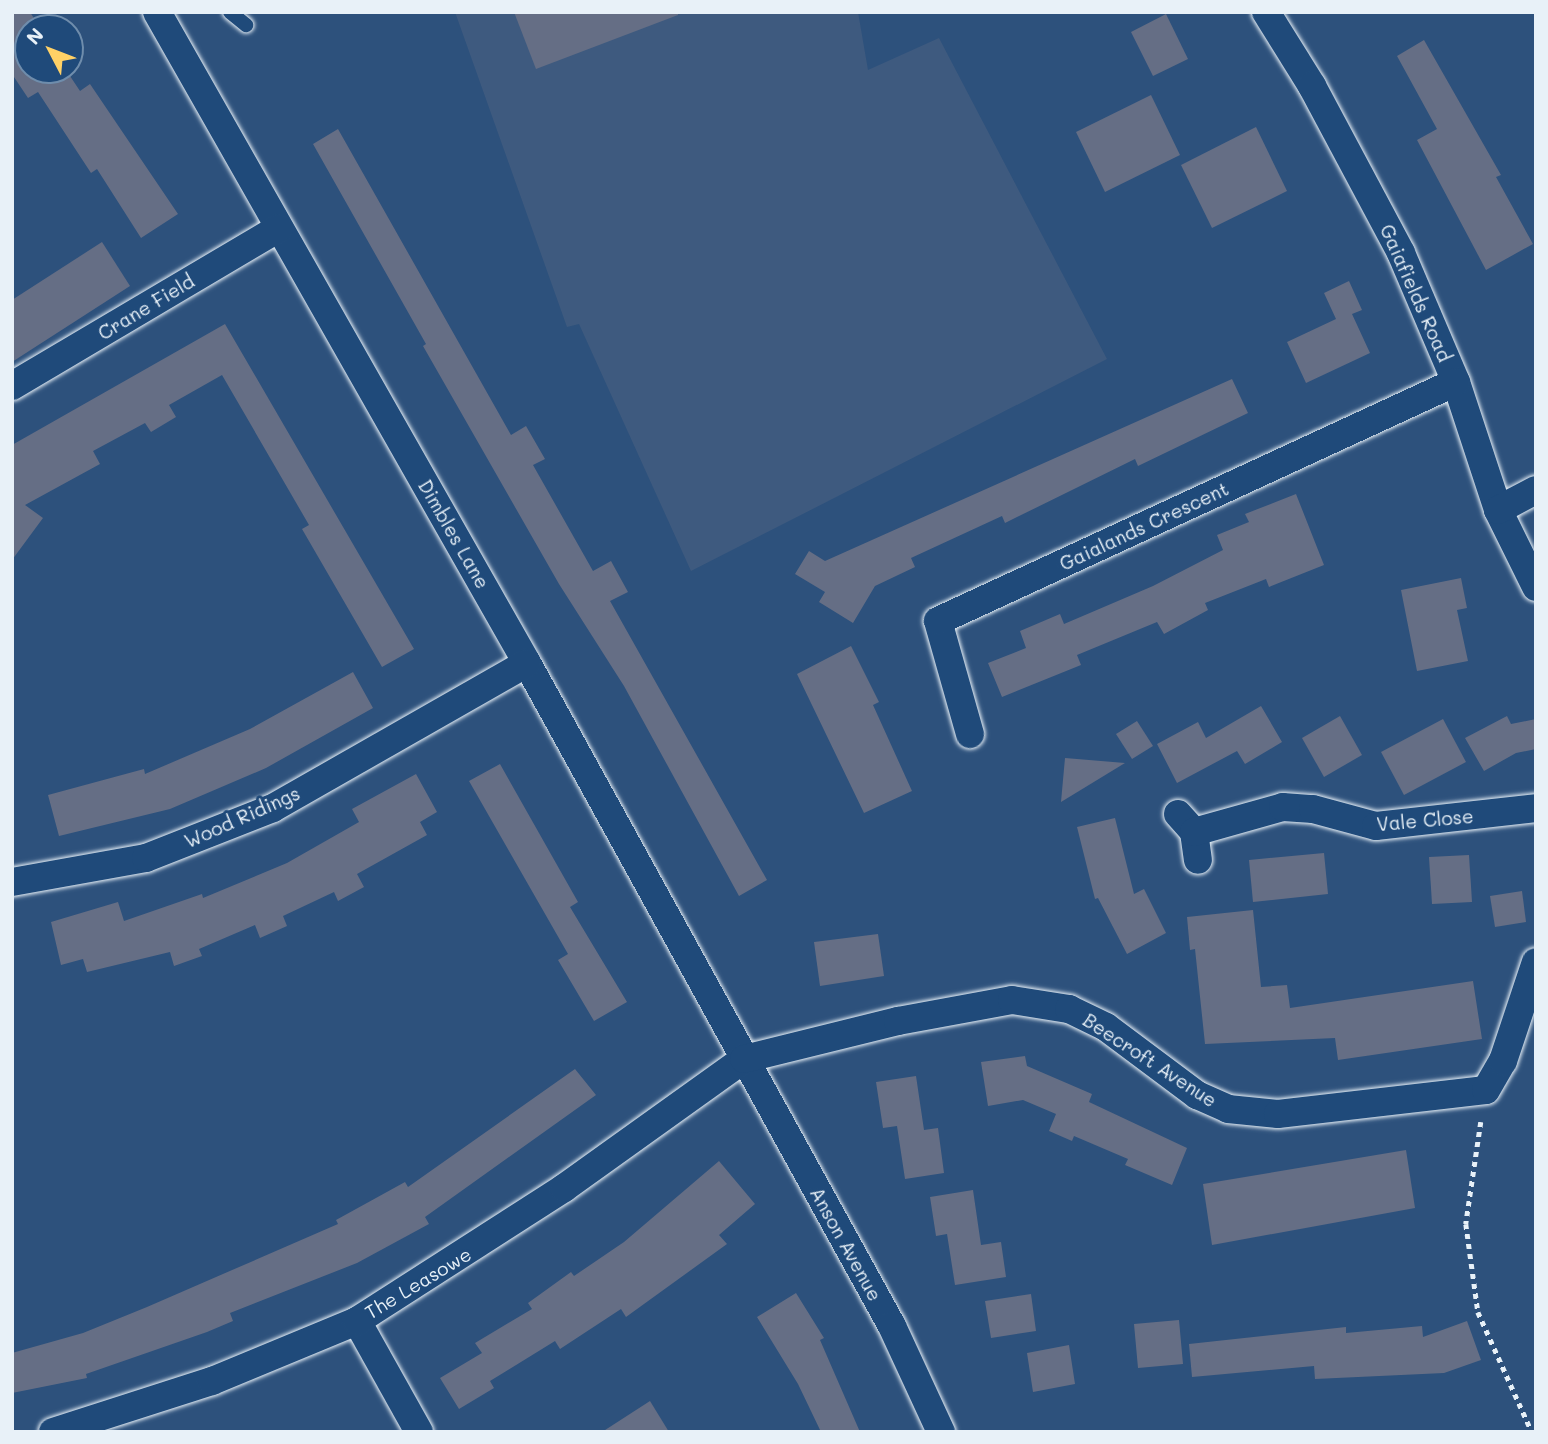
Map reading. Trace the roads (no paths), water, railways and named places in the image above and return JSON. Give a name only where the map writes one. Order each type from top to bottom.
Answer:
[{"type":"street","name":"Dimbles Lane","points":[[157,12],[527,663],[744,1059]]},
{"type":"street","name":"Gaiafields Road","points":[[1266,12],[1311,86],[1401,253],[1456,382],[1498,510],[1536,587]]},
{"type":"street","name":"Crane Field","points":[[12,386],[279,228]]},
{"type":"street","name":"Gaialands Crescent","points":[[970,734],[938,621],[1456,382]]},
{"type":"street","points":[[1498,510],[1536,490]]},
{"type":"street","name":"Wood Ridings","points":[[12,882],[146,858],[273,808],[527,663]]},
{"type":"street","name":"Vale Close","points":[[1198,860],[1186,823],[1283,807],[1313,809],[1376,826],[1536,808]]},
{"type":"street","name":"Beecroft Avenue","points":[[744,1059],[898,1021],[1012,1000],[1069,1009],[1106,1027],[1197,1095],[1228,1109],[1278,1114],[1486,1090],[1503,1061],[1536,962]]},
{"type":"street","name":"The Leasowe","points":[[53,1432],[212,1381],[357,1321],[565,1188],[744,1059]]},
{"type":"street","name":"Anson Avenue","points":[[744,1059],[892,1326],[941,1432]]},
{"type":"street","points":[[357,1321],[419,1432]]},
{"type":"lane","points":[[230,12],[246,25]]}]
